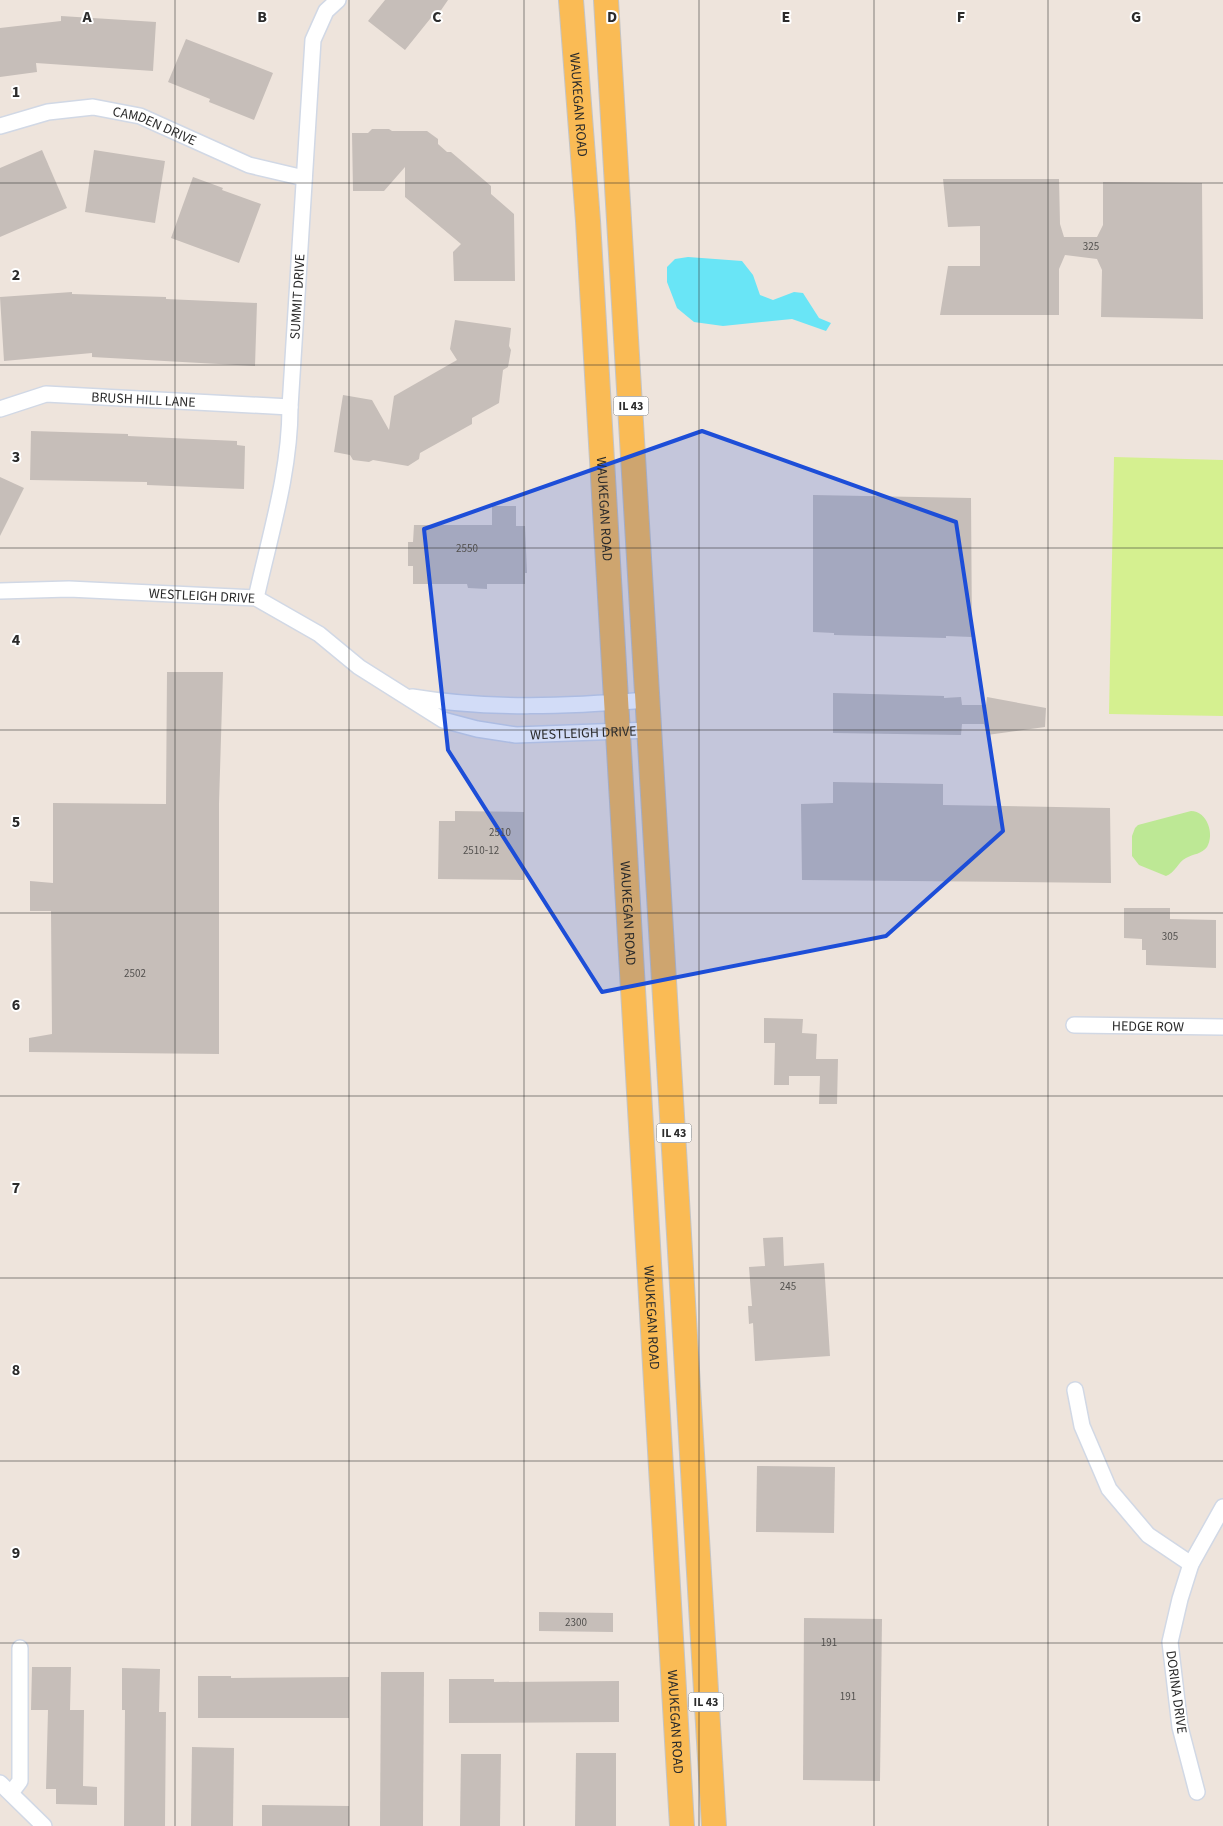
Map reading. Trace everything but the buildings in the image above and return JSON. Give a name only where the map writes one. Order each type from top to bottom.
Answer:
[{"type":"main road","name":"WAUKEGAN ROAD","points":[[571,0],[588,221],[682,1826]]},
{"type":"main road","name":"IL 43","points":[[606,0],[714,1826]]},
{"type":"main road","points":[[641,1116],[672,1114]]},
{"type":"street","name":"SUMMIT DRIVE","points":[[256,598],[283,486],[290,437],[290,407],[313,40],[326,11],[338,0]]},
{"type":"street","name":"CAMDEN DRIVE","points":[[0,126],[48,112],[93,107],[140,116],[249,166],[304,178]]},
{"type":"street","name":"BRUSH HILL LANE","points":[[0,408],[46,394],[290,407]]},
{"type":"street","name":"WESTLEIGH DRIVE","points":[[0,591],[69,589],[256,598],[319,634],[359,667],[443,720],[477,729],[516,735],[650,730]]},
{"type":"street","name":"WESTLEIGH DRIVE","points":[[406,696],[447,703],[505,706],[617,703],[648,700]]},
{"type":"street","name":"HEDGE ROW","points":[[1074,1025],[1223,1027]]},
{"type":"street","points":[[1075,1390],[1082,1426],[1109,1489],[1148,1535],[1191,1564]]},
{"type":"street","name":"DORINA DRIVE","points":[[1197,1792],[1180,1727],[1170,1642],[1180,1599],[1191,1564],[1223,1507]]},
{"type":"street","points":[[20,1648],[20,1781],[6,1788],[44,1826]]},
{"type":"highlighted area","points":[[702,431],[956,522],[1003,831],[886,936],[602,992],[448,750],[424,529]]},
{"type":"green space","points":[[1114,457],[1223,460],[1223,716],[1109,714]]},
{"type":"green space","points":[[1191,811],[1201,815],[1208,824],[1210,836],[1207,847],[1200,853],[1183,860],[1166,876],[1139,865],[1132,856],[1132,836],[1135,828],[1138,825]]},
{"type":"water","points":[[688,257],[742,261],[753,275],[760,295],[773,300],[794,292],[803,293],[819,318],[831,323],[826,331],[792,319],[723,326],[694,322],[677,308],[667,282],[667,267],[675,259]]}]
